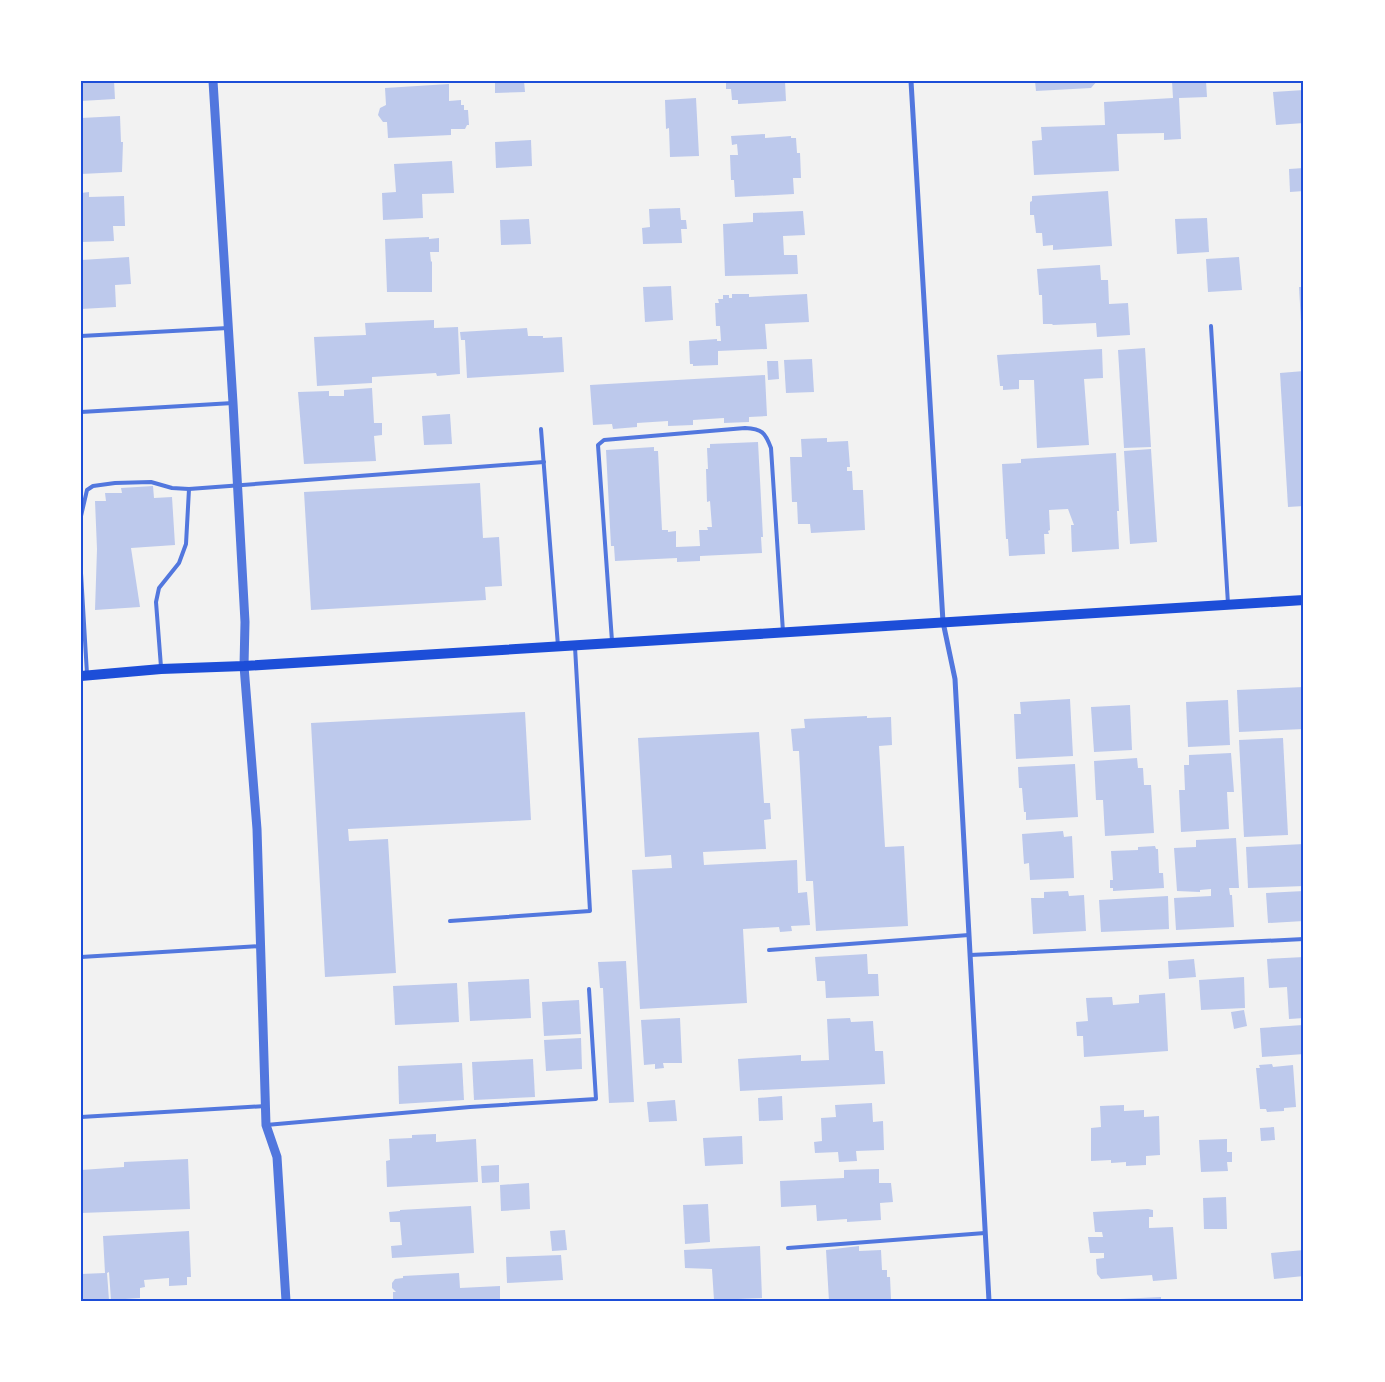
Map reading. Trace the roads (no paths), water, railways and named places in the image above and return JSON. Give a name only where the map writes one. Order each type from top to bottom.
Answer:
[{"type":"main road","points":[[84,675],[1304,600]]},
{"type":"street","points":[[214,81],[234,403],[244,622],[244,666],[257,829],[266,1124],[276,1157],[286,1301]]},
{"type":"street","points":[[911,81],[943,622],[955,679],[989,1301]]},
{"type":"lane","points":[[1211,326],[1228,604]]},
{"type":"lane","points":[[81,336],[228,328]]},
{"type":"lane","points":[[81,412],[234,403]]},
{"type":"lane","points":[[612,642],[598,445],[604,440],[745,428],[758,428],[767,436],[771,448],[783,632]]},
{"type":"lane","points":[[541,429],[558,646]]},
{"type":"lane","points":[[81,516],[87,490],[93,486],[114,483],[151,482],[172,488],[189,489],[544,462]]},
{"type":"lane","points":[[161,669],[156,602],[159,588],[180,563],[186,544],[189,489]]},
{"type":"lane","points":[[81,574],[84,675]]},
{"type":"lane","points":[[450,921],[590,911],[575,645]]},
{"type":"lane","points":[[769,950],[969,935]]},
{"type":"lane","points":[[970,955],[1304,938]]},
{"type":"lane","points":[[81,957],[261,946]]},
{"type":"lane","points":[[266,1124],[470,1107],[596,1099],[589,989]]},
{"type":"lane","points":[[81,1117],[266,1106]]},
{"type":"lane","points":[[788,1248],[985,1233]]}]
